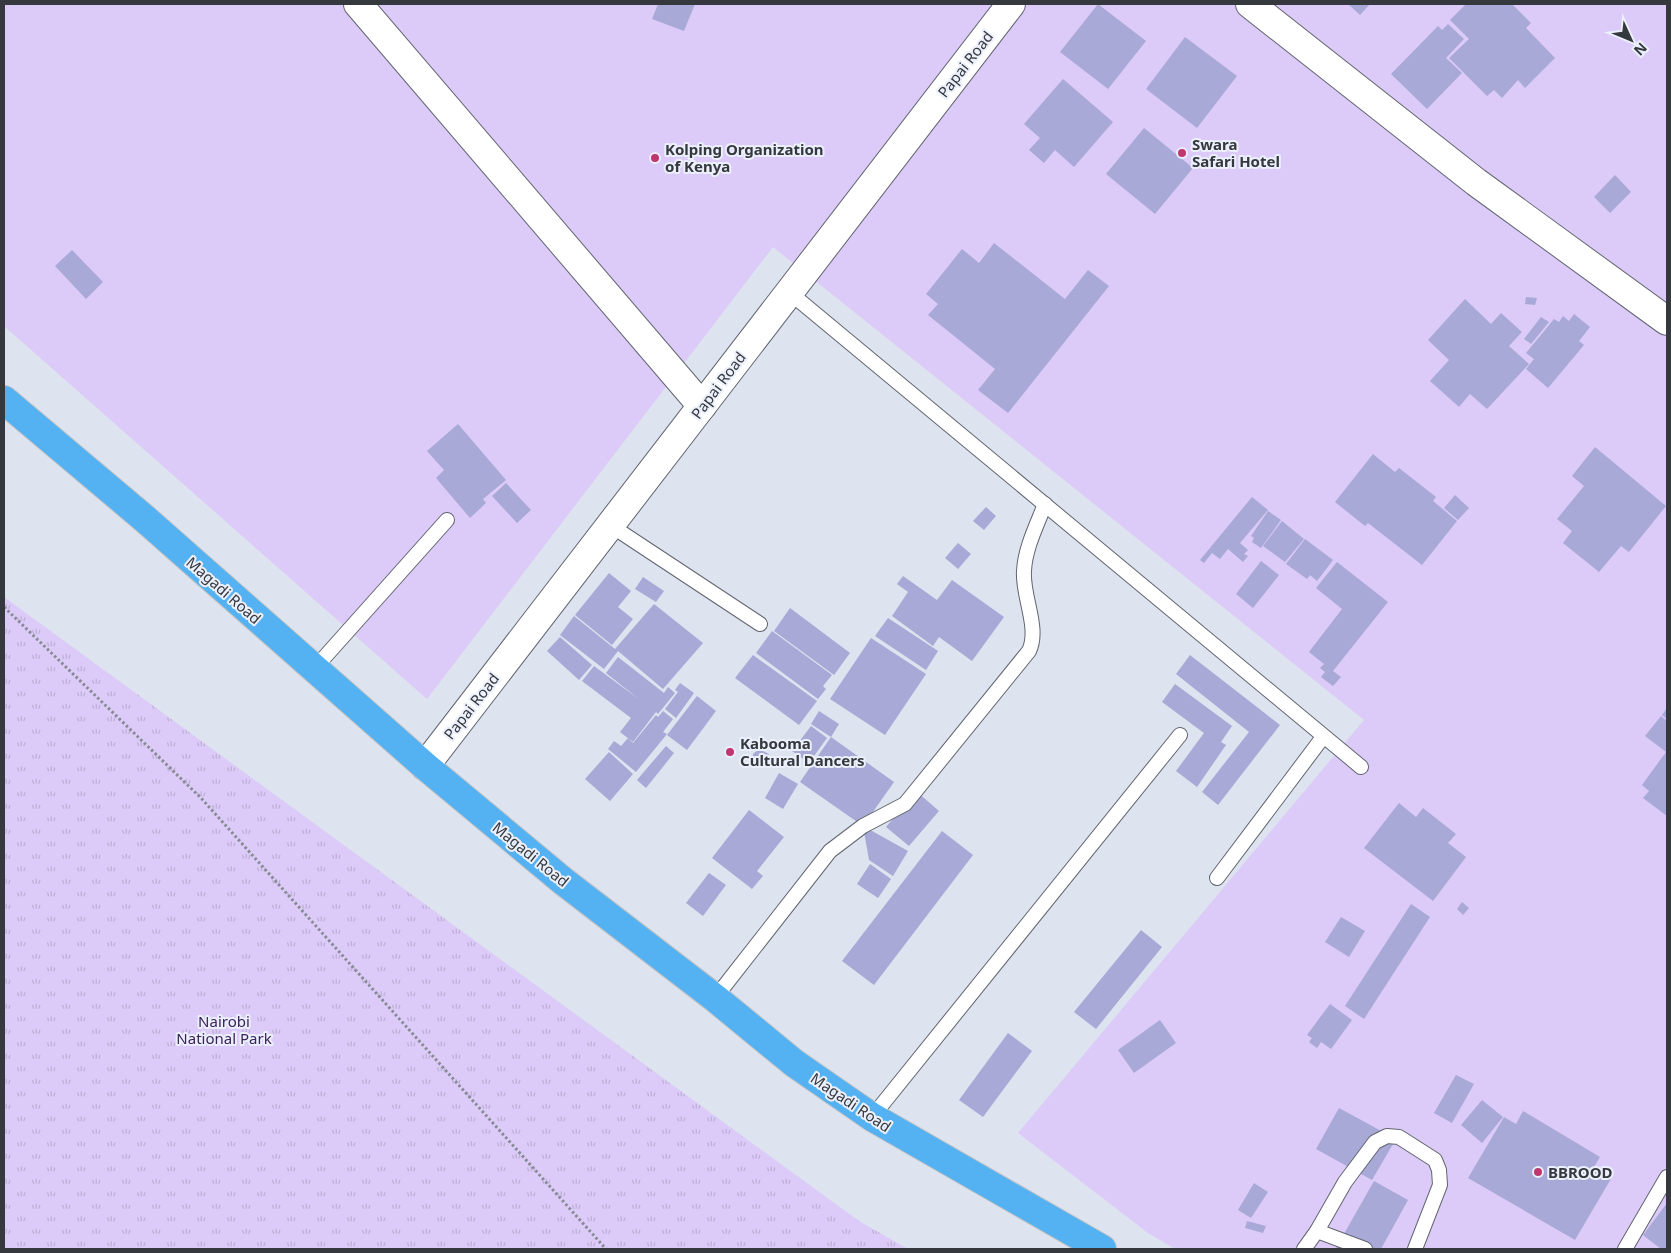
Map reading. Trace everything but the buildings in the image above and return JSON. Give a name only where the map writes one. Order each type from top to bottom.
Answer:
[{"type":"highway","name":"Magadi Road","points":[[4,400],[145,519],[424,766],[563,881],[715,998],[794,1063],[872,1117],[1102,1249]]},
{"type":"street","points":[[358,4],[702,406]]},
{"type":"street","name":"Papai Road","points":[[424,766],[1011,4]]},
{"type":"street","points":[[1250,4],[1476,182],[1667,322]]},
{"type":"lane","points":[[789,292],[1361,767]]},
{"type":"lane","points":[[715,998],[830,851],[863,826],[905,804],[1029,651],[1033,637],[1023,573],[1025,560],[1045,504]]},
{"type":"lane","points":[[314,669],[447,520]]},
{"type":"lane","points":[[610,525],[760,624]]},
{"type":"lane","points":[[872,1117],[1180,735]]},
{"type":"lane","points":[[1217,878],[1324,737]]},
{"type":"lane","points":[[1304,1249],[1317,1231],[1345,1182],[1374,1142],[1386,1136],[1399,1137],[1435,1160],[1439,1170],[1440,1184],[1415,1249]]},
{"type":"lane","points":[[1625,1249],[1667,1178]]},
{"type":"lane","points":[[1317,1231],[1365,1249]]},
{"type":"path","points":[[4,608],[201,798],[606,1249]]},
{"type":"green space","points":[[4,4],[1667,4],[1667,1249],[1175,1249],[1148,1233],[1018,1133],[1364,720],[773,247],[427,699],[4,326]]},
{"type":"green space","name":"Nairobi National Park","points":[[4,597],[859,1221],[908,1249],[4,1249]]},
{"type":"place","name":"Swara Safari Hotel","points":[[1182,153]]},
{"type":"place","name":"Kolping Organization of Kenya","points":[[655,158]]},
{"type":"place","name":"Kabooma Cultural Dancers","points":[[730,752]]},
{"type":"place","name":"BBROOD","points":[[1538,1172]]}]
